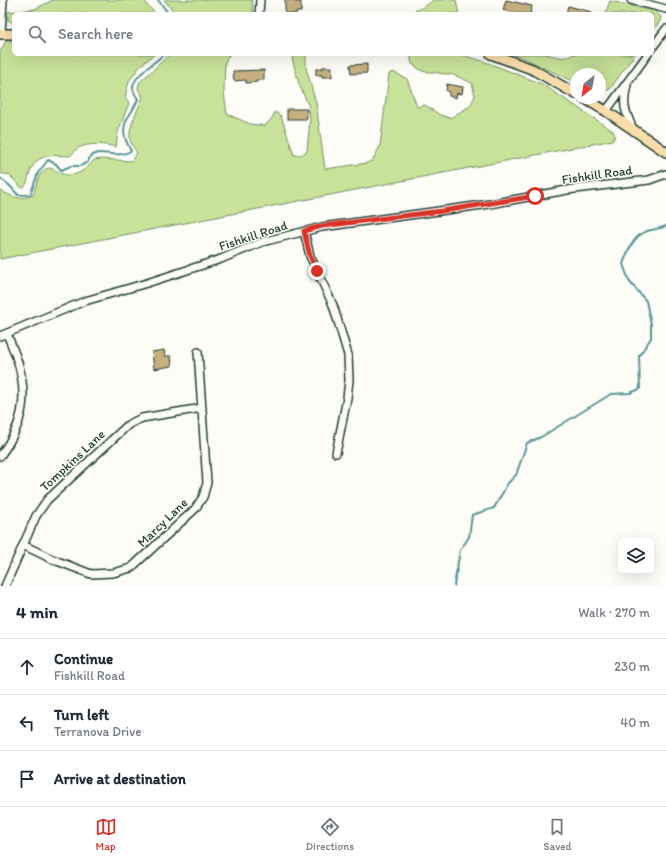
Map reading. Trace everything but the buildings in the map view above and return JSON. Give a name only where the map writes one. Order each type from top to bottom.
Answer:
[{"type":"main road","points":[[0,34],[12,34]]},
{"type":"main road","points":[[496,56],[532,69],[570,91]]},
{"type":"main road","points":[[594,104],[666,152]]},
{"type":"street","points":[[0,34],[3,0]]},
{"type":"street","points":[[259,12],[260,0]]},
{"type":"street","points":[[631,0],[666,9]]},
{"type":"street","points":[[654,45],[666,29]]},
{"type":"street","points":[[606,111],[647,56]]},
{"type":"street","points":[[628,82],[624,99],[624,109],[633,129]]},
{"type":"street","name":"Fishkill Road","points":[[3,335],[85,301],[221,259],[262,242],[322,226],[517,200],[567,190],[649,180],[666,174]]},
{"type":"street","points":[[304,231],[310,256],[333,305],[348,355],[349,380],[347,398],[336,453]]},
{"type":"street","points":[[0,456],[11,441],[18,424],[22,405],[23,387],[19,364],[3,335]]},
{"type":"street","name":"Marcy Lane","points":[[24,545],[52,559],[91,574],[113,573],[131,568],[195,508],[203,497],[207,483],[198,352]]},
{"type":"street","name":"Tompkins Lane","points":[[5,586],[36,516],[47,500],[129,424],[142,418],[202,408]]},
{"type":"green space","points":[[53,0],[144,0],[154,12],[12,12],[12,23],[8,20],[8,12],[35,9]]},
{"type":"green space","points":[[164,0],[252,0],[253,12],[174,12]]},
{"type":"green space","points":[[433,0],[456,0],[459,12],[413,12]]},
{"type":"green space","points":[[610,1],[655,11],[661,17],[654,29],[654,12],[606,12]]},
{"type":"green space","points":[[6,41],[12,41],[12,56],[152,56],[141,65],[129,81],[125,97],[129,103],[118,132],[116,147],[93,144],[79,148],[70,156],[56,155],[40,159],[35,163],[27,183],[22,188],[9,175],[0,173],[0,52]]},
{"type":"green space","points":[[168,56],[229,56],[225,62],[224,92],[227,114],[250,124],[265,126],[275,112],[281,116],[294,155],[301,155],[307,151],[310,119],[309,107],[299,84],[292,58],[292,56],[306,56],[306,68],[316,103],[325,169],[367,163],[373,160],[380,146],[389,74],[393,72],[407,79],[417,107],[425,105],[440,115],[450,118],[470,106],[475,96],[472,83],[454,75],[422,71],[412,64],[410,56],[465,56],[483,61],[542,84],[570,104],[613,131],[615,136],[613,140],[0,259],[0,190],[8,195],[24,198],[33,195],[39,177],[45,169],[48,168],[64,174],[72,175],[82,171],[94,160],[131,161],[137,153],[130,140],[131,128],[143,97],[138,89],[139,83]]},
{"type":"green space","points":[[518,56],[634,56],[610,89],[606,91],[606,68],[570,68],[570,80]]},
{"type":"waterway","points":[[158,0],[167,12]]},
{"type":"waterway","points":[[0,178],[18,195],[30,195],[38,173],[48,160],[56,164],[61,170],[71,166],[80,166],[88,162],[90,157],[97,153],[123,154],[131,151],[126,141],[124,128],[125,123],[138,99],[133,88],[134,84],[136,79],[162,56]]},
{"type":"waterway","points":[[454,586],[460,550],[469,537],[472,515],[494,508],[508,483],[516,475],[527,443],[541,437],[611,394],[630,393],[640,389],[639,356],[651,338],[651,324],[646,301],[629,281],[623,264],[632,244],[638,236],[647,231],[666,226]]},
{"type":"route","points":[[317,271],[310,256],[304,231],[322,226],[442,211],[535,196]]}]
